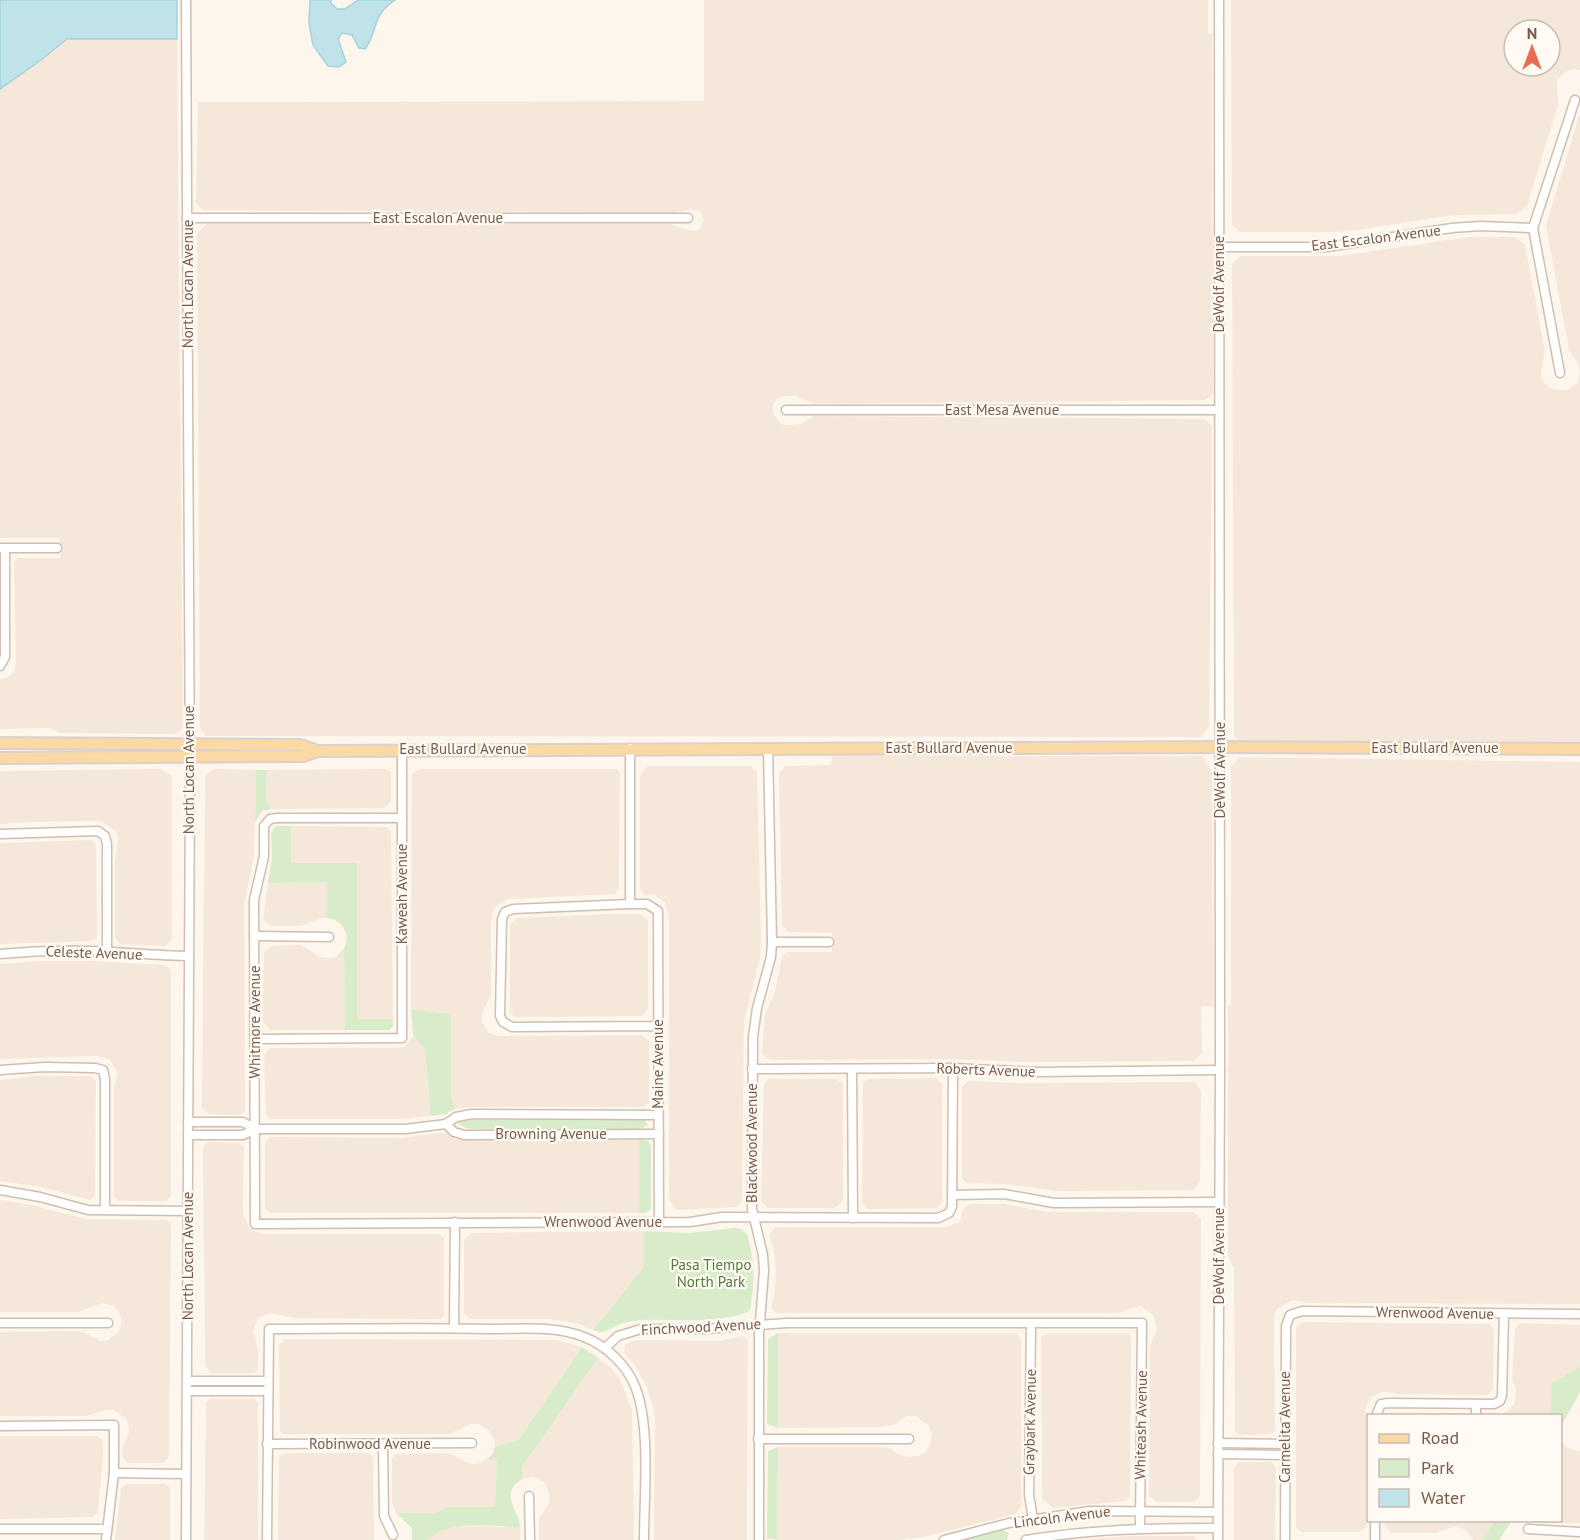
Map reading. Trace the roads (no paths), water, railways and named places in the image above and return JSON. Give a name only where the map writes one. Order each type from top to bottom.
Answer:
[{"type":"main road","name":"East Bullard Avenue","points":[[0,743],[301,745],[318,751]]},
{"type":"main road","name":"East Bullard Avenue","points":[[0,758],[303,756],[318,751],[630,748],[1580,749]]},
{"type":"street","name":"North Locan Avenue","points":[[186,0],[189,744],[186,1540]]},
{"type":"street","name":"DeWolf Avenue","points":[[1218,1540],[1219,0]]},
{"type":"street","points":[[1560,373],[1533,228],[1575,100]]},
{"type":"street","name":"East Escalon Avenue","points":[[188,218],[688,218]]},
{"type":"street","name":"East Escalon Avenue","points":[[1219,247],[1327,247],[1452,228],[1480,226],[1533,228]]},
{"type":"street","name":"East Mesa Avenue","points":[[786,410],[1219,410]]},
{"type":"street","points":[[1,666],[5,657],[2,548],[57,548]]},
{"type":"street","points":[[630,748],[630,904],[513,909],[505,912],[502,919],[500,1016],[503,1022],[512,1027],[658,1026]]},
{"type":"street","name":"Blackwood Avenue","points":[[759,1540],[759,1324],[764,1271],[752,1198],[752,1069],[754,1021],[771,957],[772,942],[768,748]]},
{"type":"street","name":"Kaweah Avenue","points":[[255,1039],[402,1038],[402,750]]},
{"type":"street","name":"Whitmore Avenue","points":[[255,1224],[254,900],[264,856],[264,826],[267,821],[276,818],[402,818]]},
{"type":"street","points":[[0,834],[98,831],[105,836],[107,844],[107,952]]},
{"type":"street","name":"Maine Avenue","points":[[630,904],[647,904],[658,911],[659,1222]]},
{"type":"street","points":[[254,936],[329,937]]},
{"type":"street","points":[[772,942],[829,942]]},
{"type":"street","name":"Celeste Avenue","points":[[0,954],[36,951],[189,956]]},
{"type":"street","points":[[0,1070],[45,1066],[103,1070],[105,1079],[105,1210]]},
{"type":"street","points":[[953,1068],[952,1195],[1004,1194],[1054,1203],[1219,1202]]},
{"type":"street","name":"Roberts Avenue","points":[[752,1069],[953,1068],[1035,1072],[1220,1071]]},
{"type":"street","points":[[852,1069],[852,1218]]},
{"type":"street","name":"Browning Avenue","points":[[188,1134],[243,1135],[255,1129],[405,1129],[446,1124],[456,1117],[472,1114],[658,1115]]},
{"type":"street","name":"Browning Avenue","points":[[188,1122],[243,1122],[255,1129]]},
{"type":"street","name":"Browning Avenue","points":[[446,1124],[454,1131],[464,1134],[659,1134]]},
{"type":"street","points":[[0,1190],[40,1197],[77,1208],[189,1211]]},
{"type":"street","name":"Wrenwood Avenue","points":[[255,1224],[690,1222],[722,1217],[938,1218],[949,1213],[952,1207],[952,1195]]},
{"type":"street","points":[[454,1328],[455,1222]]},
{"type":"street","name":"Wrenwood Avenue","points":[[1290,1315],[1302,1311],[1580,1314]]},
{"type":"street","points":[[1377,1414],[1381,1404],[1395,1402],[1494,1404],[1500,1401],[1504,1314]]},
{"type":"street","name":"Carmelita Avenue","points":[[1285,1540],[1286,1326],[1290,1315]]},
{"type":"street","points":[[0,1323],[108,1323]]},
{"type":"street","name":"Finchwood Avenue","points":[[605,1347],[618,1336],[633,1330],[705,1329],[759,1324],[1142,1323]]},
{"type":"street","name":"Whiteash Avenue","points":[[1140,1528],[1142,1323]]},
{"type":"street","name":"Graybark Avenue","points":[[1031,1324],[1029,1494],[1033,1519]]},
{"type":"street","points":[[267,1540],[269,1329],[454,1328],[550,1329],[583,1336],[605,1347],[625,1369],[635,1384],[642,1407],[644,1540]]},
{"type":"street","points":[[188,1386],[268,1386]]},
{"type":"street","points":[[1476,1404],[1476,1414]]},
{"type":"street","points":[[0,1426],[114,1425],[114,1473],[106,1540]]},
{"type":"street","points":[[758,1439],[909,1439]]},
{"type":"street","name":"Robinwood Avenue","points":[[267,1444],[472,1443]]},
{"type":"street","points":[[1218,1443],[1286,1444]]},
{"type":"street","points":[[383,1444],[384,1516],[393,1535]]},
{"type":"street","points":[[1218,1454],[1286,1455]]},
{"type":"street","points":[[114,1473],[186,1474]]},
{"type":"street","points":[[529,1496],[530,1540]]},
{"type":"street","name":"Lincoln Avenue","points":[[944,1540],[982,1535],[1033,1519],[1090,1511],[1218,1512]]},
{"type":"street","points":[[1375,1522],[1375,1540]]},
{"type":"street","name":"Lincoln Avenue","points":[[1026,1540],[1086,1531],[1218,1528]]},
{"type":"street","points":[[0,1529],[107,1529]]},
{"type":"street","points":[[1528,1529],[1580,1532]]},
{"type":"water","points":[[0,0],[177,0],[177,39],[67,39],[0,89]]},
{"type":"water","points":[[310,0],[331,0],[337,9],[345,9],[358,0],[395,0],[381,13],[371,40],[365,49],[359,48],[352,35],[342,33],[338,39],[346,62],[339,67],[328,66],[313,45],[309,23]]},
{"type":"park label","name":"Pasa Tiempo North Park","points":[[711,1274]]}]
